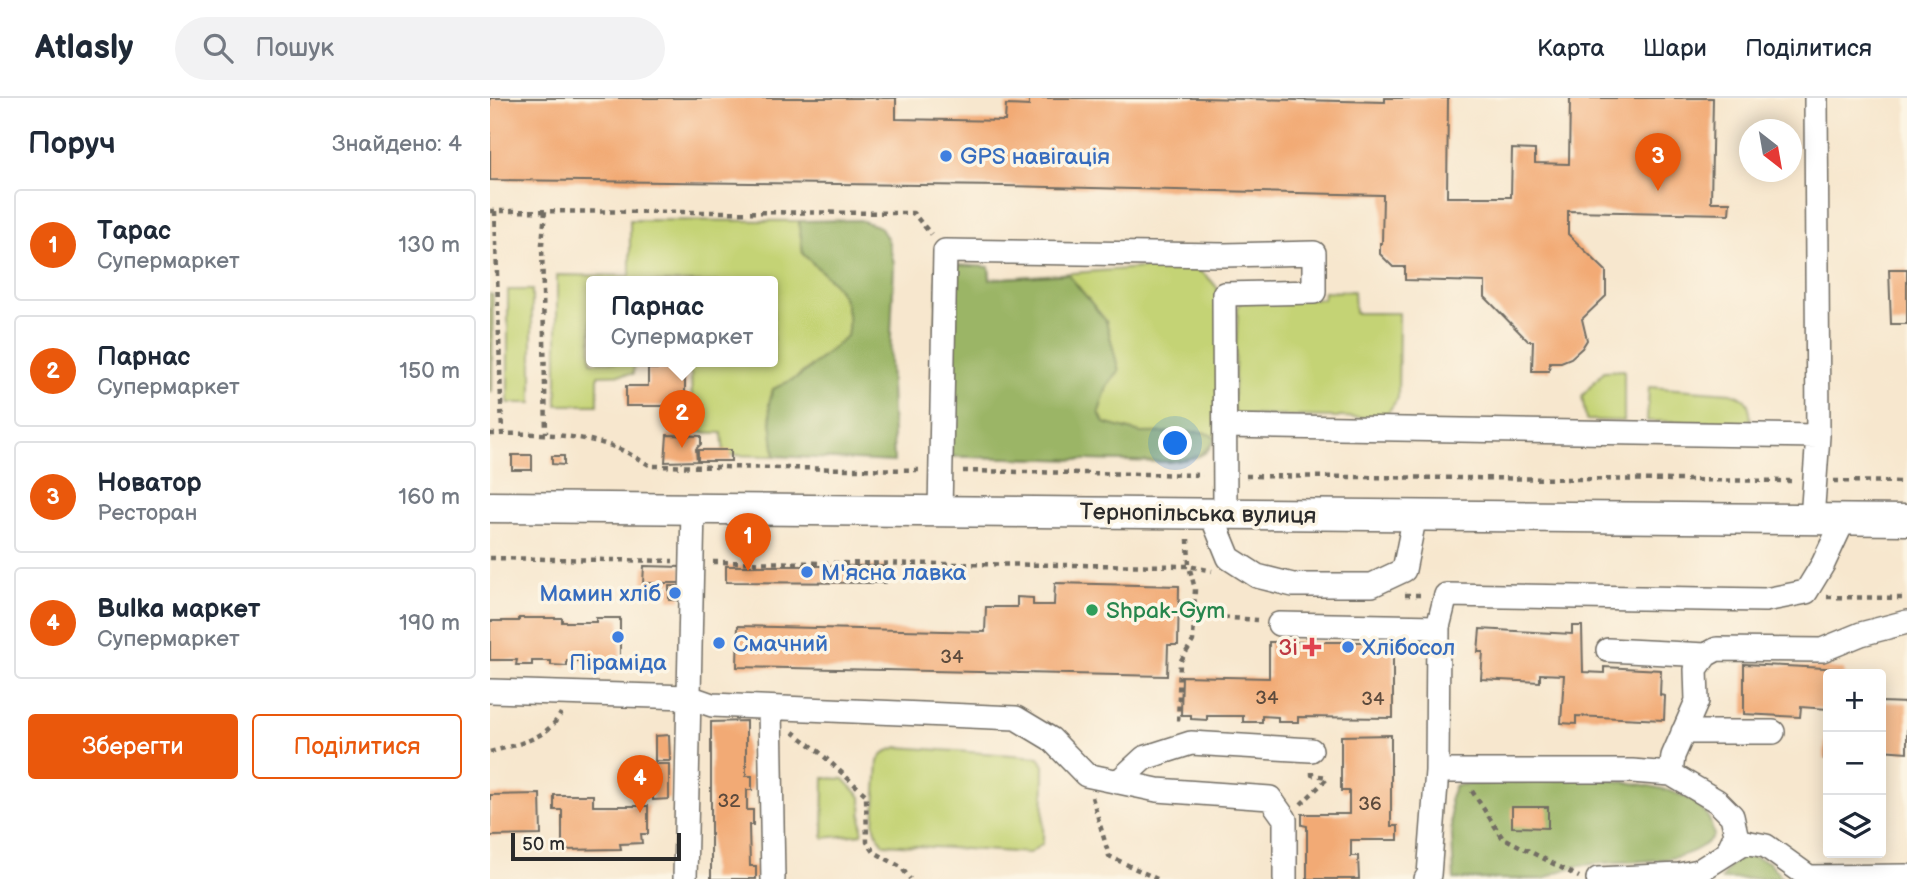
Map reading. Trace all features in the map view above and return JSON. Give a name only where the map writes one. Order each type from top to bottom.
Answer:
[{"type":"main road","name":"Тернопільська вулиця","points":[[490,507],[1907,520]]},
{"type":"street","points":[[1812,519],[1818,436],[1816,98]]},
{"type":"street","points":[[940,511],[945,251],[1224,255],[1314,253],[1314,292],[1224,294]]},
{"type":"street","points":[[1224,255],[1226,475],[1218,513],[1229,558],[1257,576],[1293,585],[1372,585],[1404,570],[1415,515]]},
{"type":"street","points":[[1225,426],[1818,436]]},
{"type":"street","points":[[685,879],[693,509]]},
{"type":"street","points":[[1426,879],[1429,875],[1437,771],[1438,627],[1446,595],[1765,600],[1806,592],[1823,564],[1844,519]]},
{"type":"street","points":[[1269,622],[1438,627]]},
{"type":"street","points":[[1671,774],[1673,756],[1696,701],[1696,669],[1706,655],[1717,649],[1822,650],[1861,634],[1907,622]]},
{"type":"street","points":[[1608,650],[1706,655]]},
{"type":"street","points":[[490,691],[689,696],[712,705],[1016,718],[1052,739],[1086,775],[1157,790],[1270,799],[1285,820],[1285,879]]},
{"type":"street","points":[[770,708],[773,879]]},
{"type":"street","points":[[1683,732],[1773,732]]},
{"type":"street","points":[[1118,782],[1144,758],[1191,743],[1311,750]]},
{"type":"street","points":[[1437,771],[1632,771],[1671,774],[1717,801],[1732,816],[1736,834],[1728,851]]},
{"type":"street","points":[[1598,879],[1679,875],[1699,871],[1745,842],[1766,846],[1809,877],[1907,876]]},
{"type":"path","points":[[502,433],[493,211],[913,212],[945,251]]},
{"type":"path","points":[[545,211],[542,244],[546,433]]},
{"type":"path","points":[[490,434],[546,433],[618,449],[652,467],[1907,482]]},
{"type":"path","points":[[490,558],[1189,566],[1195,589],[1193,641],[1181,662],[1178,747]]},
{"type":"path","points":[[1194,615],[1269,622]]},
{"type":"path","points":[[490,752],[534,739],[555,725],[570,693]]},
{"type":"path","points":[[770,708],[796,735],[817,750],[866,795],[866,842],[874,852],[901,867],[910,879]]},
{"type":"path","points":[[1464,771],[1474,795],[1502,837],[1583,879]]},
{"type":"path","points":[[1086,775],[1109,856],[1157,879]]},
{"type":"path","points":[[1285,820],[1328,778],[1312,775]]},
{"type":"green space","points":[[630,220],[799,221],[803,254],[831,281],[844,299],[849,322],[848,336],[769,403],[775,456],[724,455],[722,433],[693,432],[691,374],[687,367],[778,367],[778,276],[630,276]]},
{"type":"green space","points":[[860,220],[880,227],[888,240],[894,264],[890,360],[894,462],[775,456],[769,403],[773,389],[800,376],[847,336],[849,322],[844,299],[838,289],[803,254],[799,221]]},
{"type":"green space","points":[[938,264],[989,267],[990,279],[1068,274],[1106,321],[1119,371],[1107,387],[1099,412],[1104,423],[1141,433],[1203,432],[1216,437],[1212,444],[1196,456],[1168,462],[933,456]]},
{"type":"green space","points":[[1168,266],[1204,274],[1220,292],[1222,350],[1219,420],[1215,437],[1205,453],[1190,459],[1168,462],[933,456],[989,267],[990,279]]},
{"type":"green space","points":[[557,275],[630,276],[586,276],[586,367],[634,367],[633,374],[598,375],[598,405],[557,405]]},
{"type":"green space","points":[[508,290],[532,290],[532,403],[508,403]]},
{"type":"green space","points":[[1354,291],[1355,313],[1399,313],[1398,398],[1384,418],[1236,415],[1233,408],[1238,307],[1241,301],[1249,298],[1323,299],[1324,292]]},
{"type":"green space","points":[[490,294],[493,295],[492,392],[490,392]]},
{"type":"green space","points":[[1624,370],[1624,421],[1586,420],[1582,396],[1604,371]]},
{"type":"green space","points":[[1649,387],[1737,395],[1747,403],[1751,423],[1647,421]]},
{"type":"green space","points":[[898,747],[1039,757],[1044,766],[1043,843],[1030,853],[884,844],[874,824],[878,761],[885,752]]},
{"type":"green space","points":[[824,778],[844,779],[861,797],[862,834],[823,838]]},
{"type":"green space","points":[[1594,778],[1674,792],[1701,808],[1709,819],[1714,835],[1699,848],[1680,856],[1658,860],[1587,865],[1564,870],[1544,879],[1454,879],[1450,797],[1455,785]]},
{"type":"green space","points":[[1746,855],[1769,862],[1782,878],[1721,879],[1731,864]]},
{"type":"building","points":[[490,98],[896,98],[896,119],[1005,121],[1006,105],[1029,106],[1029,98],[1385,102],[1385,98],[1448,98],[1447,197],[1511,197],[1512,149],[1535,150],[1535,163],[1569,164],[1570,98],[1713,98],[1711,202],[1730,202],[1729,214],[1568,211],[1568,234],[1606,271],[1606,296],[1582,319],[1587,340],[1582,348],[1571,358],[1550,362],[1549,371],[1532,371],[1533,341],[1528,341],[1485,297],[1485,282],[1405,280],[1405,267],[1393,267],[1380,254],[1383,195],[1004,186],[490,180]]},
{"type":"building","points":[[1889,269],[1907,269],[1907,324],[1891,324]]},
{"type":"building","points":[[648,369],[685,369],[685,406],[626,406],[626,386],[648,386]]},
{"type":"building","points":[[667,435],[701,436],[701,444],[696,449],[697,461],[665,462]]},
{"type":"building","points":[[698,450],[731,450],[731,461],[698,461]]},
{"type":"building","points":[[512,455],[532,455],[532,470],[512,470]]},
{"type":"building","points":[[552,456],[564,456],[564,465],[552,464]]},
{"type":"building","points":[[644,566],[682,567],[682,583],[643,583]]},
{"type":"building","points":[[726,566],[886,566],[886,583],[726,582]]},
{"type":"building","points":[[1055,583],[1179,586],[1178,645],[1168,645],[1167,676],[737,667],[738,626],[985,632],[986,607],[1017,607],[1017,597],[1033,598],[1033,605],[1054,605]]},
{"type":"building","points":[[669,586],[681,586],[681,600],[669,600]]},
{"type":"building","points":[[519,618],[562,618],[562,622],[596,622],[596,618],[620,618],[620,661],[567,661],[567,666],[551,665],[551,661],[532,661],[532,665],[516,665],[517,660],[490,660],[490,621],[519,621]]},
{"type":"building","points":[[1572,626],[1582,626],[1583,672],[1604,673],[1604,667],[1661,670],[1660,695],[1665,696],[1664,720],[1576,716],[1576,724],[1561,723],[1564,675],[1540,674],[1540,682],[1481,679],[1483,652],[1478,652],[1480,629],[1572,634]]},
{"type":"building","points":[[1269,642],[1393,642],[1393,718],[1298,717],[1298,722],[1278,722],[1278,717],[1262,716],[1262,722],[1243,722],[1243,716],[1207,716],[1207,720],[1181,715],[1182,676],[1269,678]]},
{"type":"building","points":[[1744,664],[1844,669],[1823,669],[1823,709],[1801,707],[1800,717],[1744,714]]},
{"type":"building","points":[[1886,702],[1907,703],[1907,752],[1886,750]]},
{"type":"building","points":[[746,721],[746,776],[752,776],[752,790],[747,790],[747,810],[753,810],[753,825],[749,825],[750,866],[756,866],[756,879],[711,879],[711,722]]},
{"type":"building","points":[[669,735],[670,761],[655,761],[655,736]]},
{"type":"building","points":[[1391,735],[1391,826],[1398,826],[1398,840],[1351,840],[1351,856],[1358,856],[1359,879],[1307,879],[1307,826],[1302,825],[1302,814],[1349,814],[1349,791],[1341,791],[1341,736]]},
{"type":"building","points":[[652,764],[669,764],[669,799],[653,800]]},
{"type":"building","points":[[540,794],[541,835],[490,836],[490,795]]},
{"type":"building","points":[[554,795],[593,795],[593,806],[648,806],[648,834],[641,834],[642,843],[620,844],[621,849],[562,850],[562,810],[554,810]]},
{"type":"building","points":[[1512,807],[1548,807],[1548,828],[1512,827]]},
{"type":"place","name":"GPS навігація","points":[[946,156]]},
{"type":"place","name":"Новатор","points":[[1658,191]]},
{"type":"place","name":"Парнас","points":[[682,448]]},
{"type":"place","name":"Тарас","points":[[748,571]]},
{"type":"place","name":"М'ясна лавка","points":[[807,572]]},
{"type":"place","name":"Мамин хліб","points":[[675,593]]},
{"type":"place","name":"Shpak-Gym","points":[[1092,610]]},
{"type":"place","name":"Піраміда","points":[[618,637]]},
{"type":"place","name":"Смачний","points":[[719,643]]},
{"type":"place","name":"3і","points":[[1312,647]]},
{"type":"place","name":"Хлібосол","points":[[1348,647]]},
{"type":"place","name":"Bulka маркет","points":[[640,813]]}]
